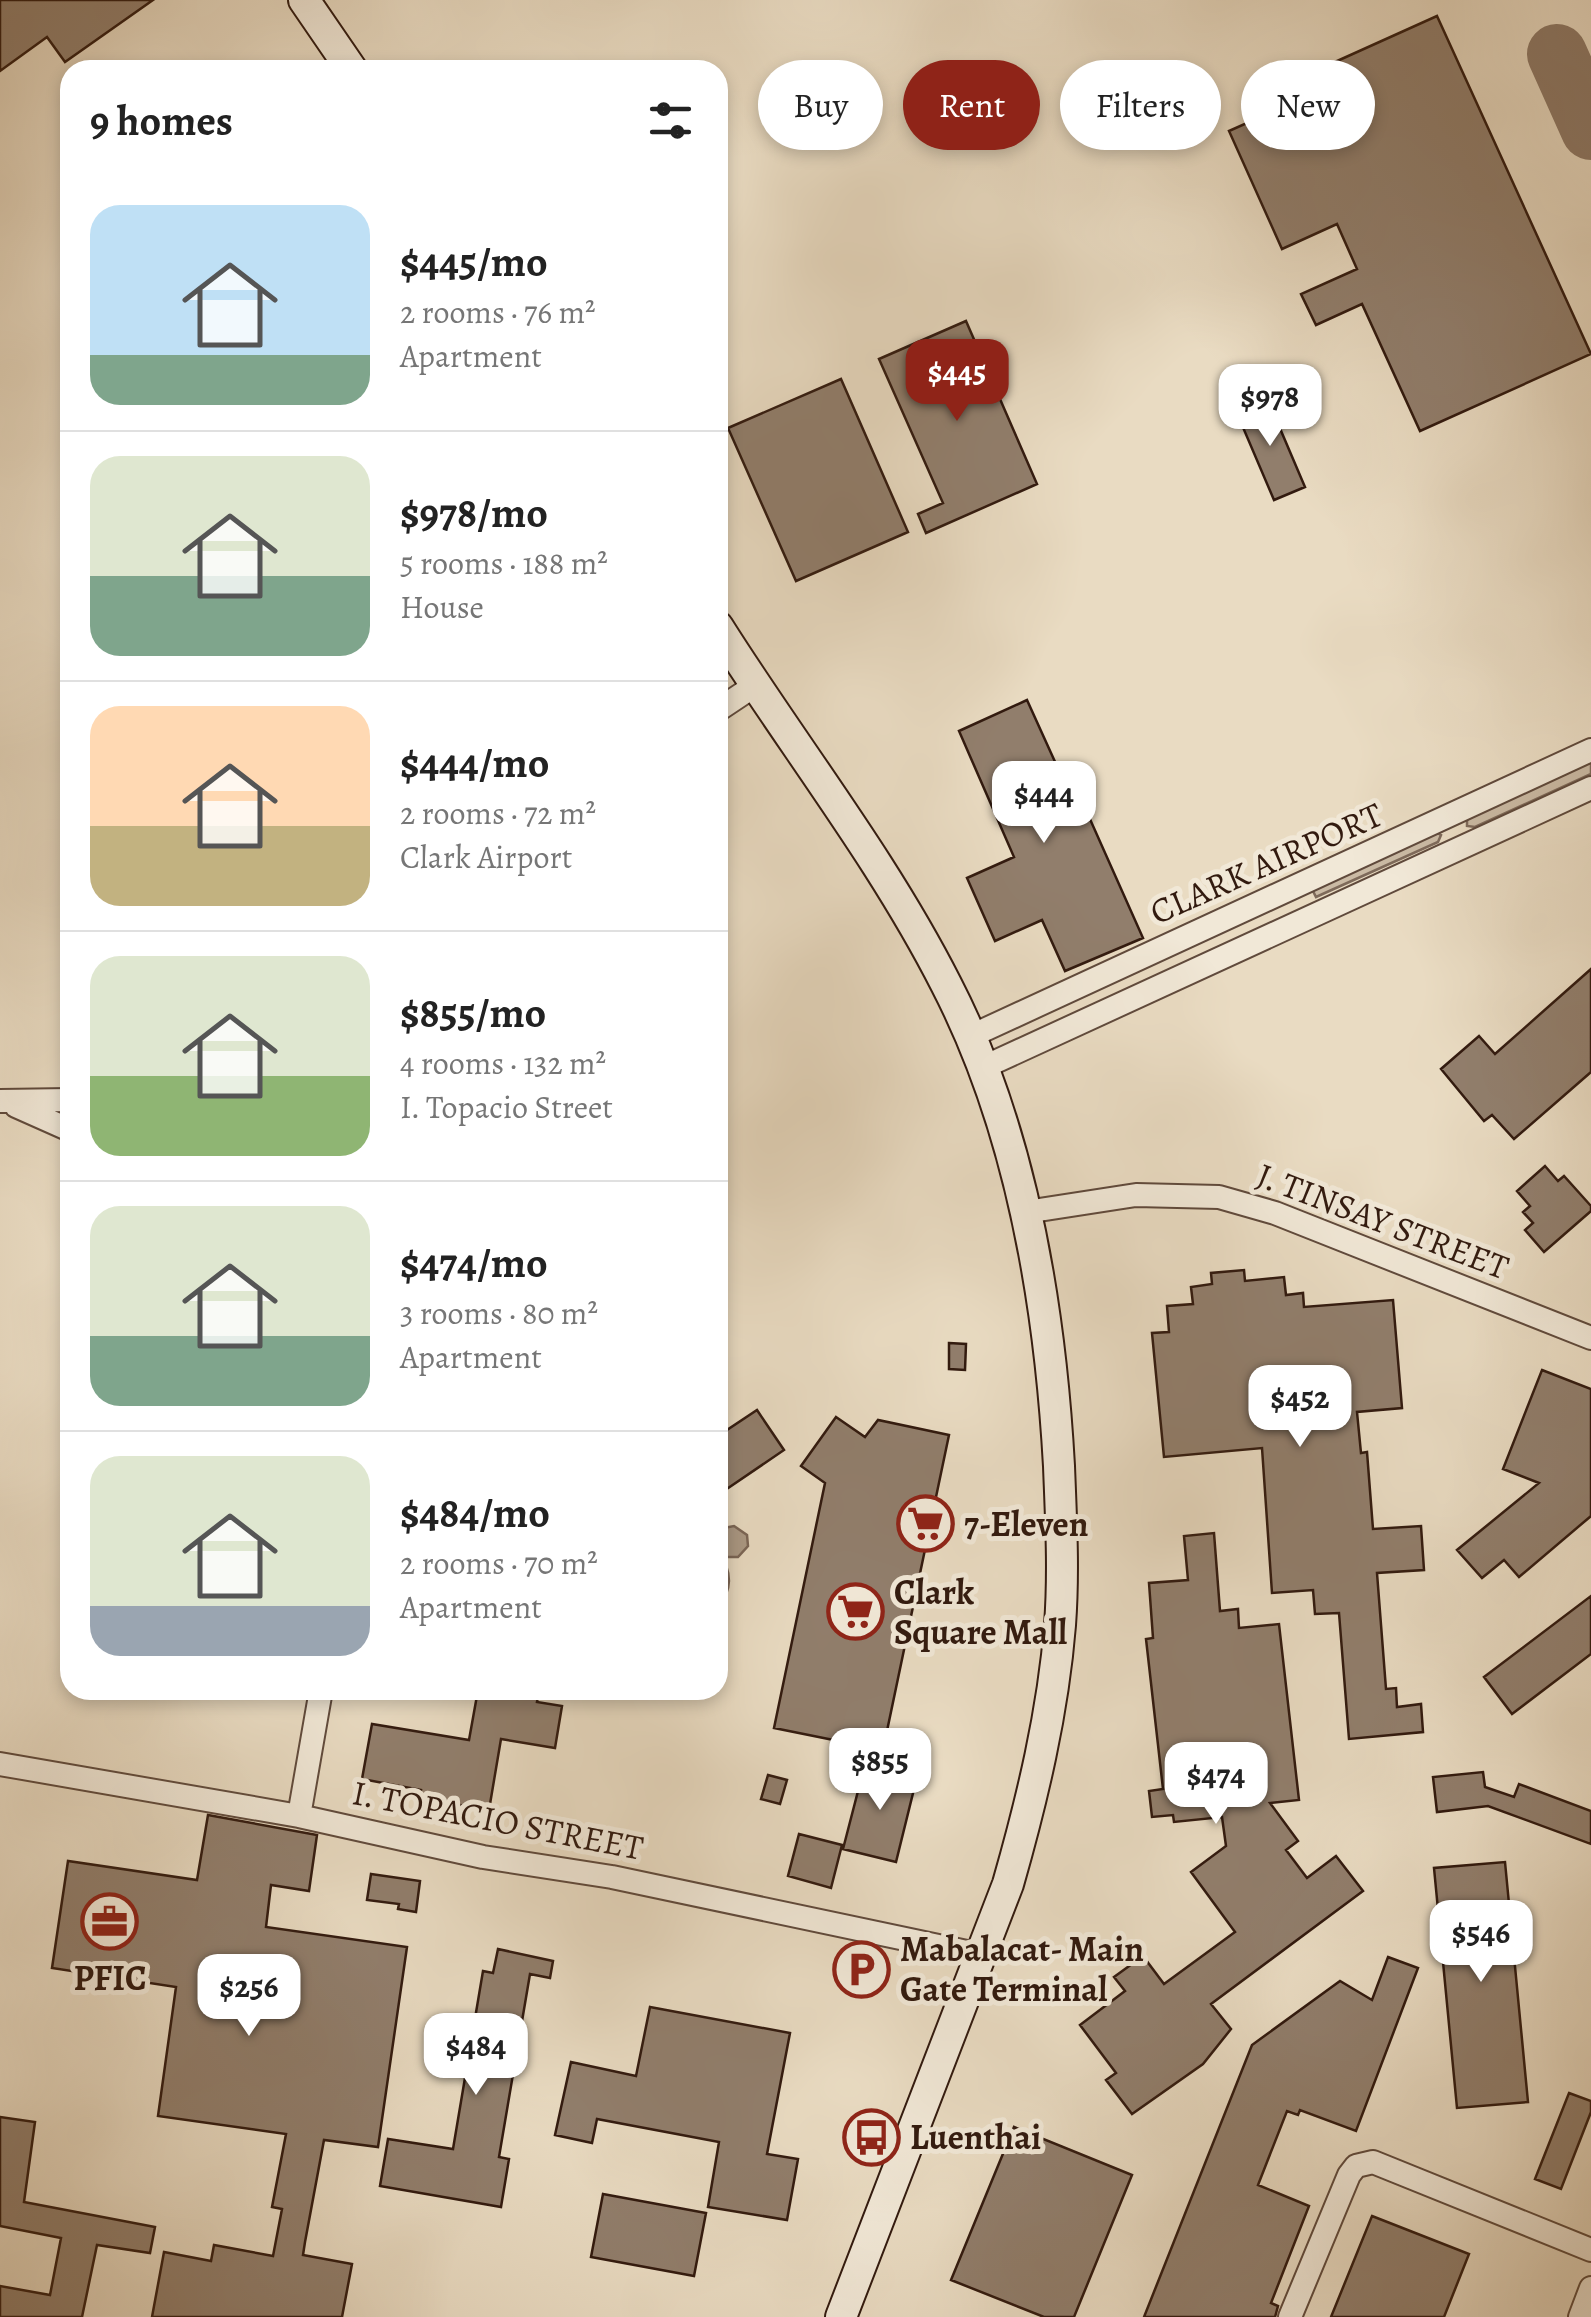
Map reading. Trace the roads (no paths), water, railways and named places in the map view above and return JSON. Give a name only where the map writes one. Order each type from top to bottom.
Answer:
[{"type":"main road","points":[[310,1],[346,60]]},
{"type":"main road","points":[[728,643],[881,873],[946,984],[984,1067],[1026,1212],[1050,1346],[1061,1508],[1060,1625],[1053,1687],[1025,1824],[1008,1884],[841,2317]]},
{"type":"street","points":[[728,703],[754,686]]},
{"type":"street","name":"CLARK AIRPORT","points":[[970,1036],[1591,750]]},
{"type":"street","name":"CLARK AIRPORT","points":[[984,1067],[1591,788]]},
{"type":"street","points":[[1446,819],[1461,849]]},
{"type":"street","points":[[4,1102],[60,1100]]},
{"type":"street","points":[[4,1102],[60,1126]]},
{"type":"street","name":"J. TINSAY STREET","points":[[1026,1212],[1136,1195],[1219,1197],[1274,1213],[1591,1338]]},
{"type":"street","points":[[299,1816],[318,1700]]},
{"type":"street","name":"I. TOPACIO STREET","points":[[0,1764],[299,1816],[482,1857],[612,1876],[981,1955]]},
{"type":"street","points":[[1290,2317],[1349,2175],[1363,2163],[1373,2162],[1591,2250]]},
{"type":"street","points":[[1580,2317],[1591,2288]]},
{"type":"place","name":"7-Eleven","points":[[925,1524]]},
{"type":"place","name":"Clark Square Mall","points":[[855,1612]]},
{"type":"place","name":"PFIC","points":[[110,1922]]},
{"type":"place","name":"Mabalacat- Main Gate Terminal","points":[[861,1969]]},
{"type":"place","name":"Luenthai","points":[[871,2137]]}]
